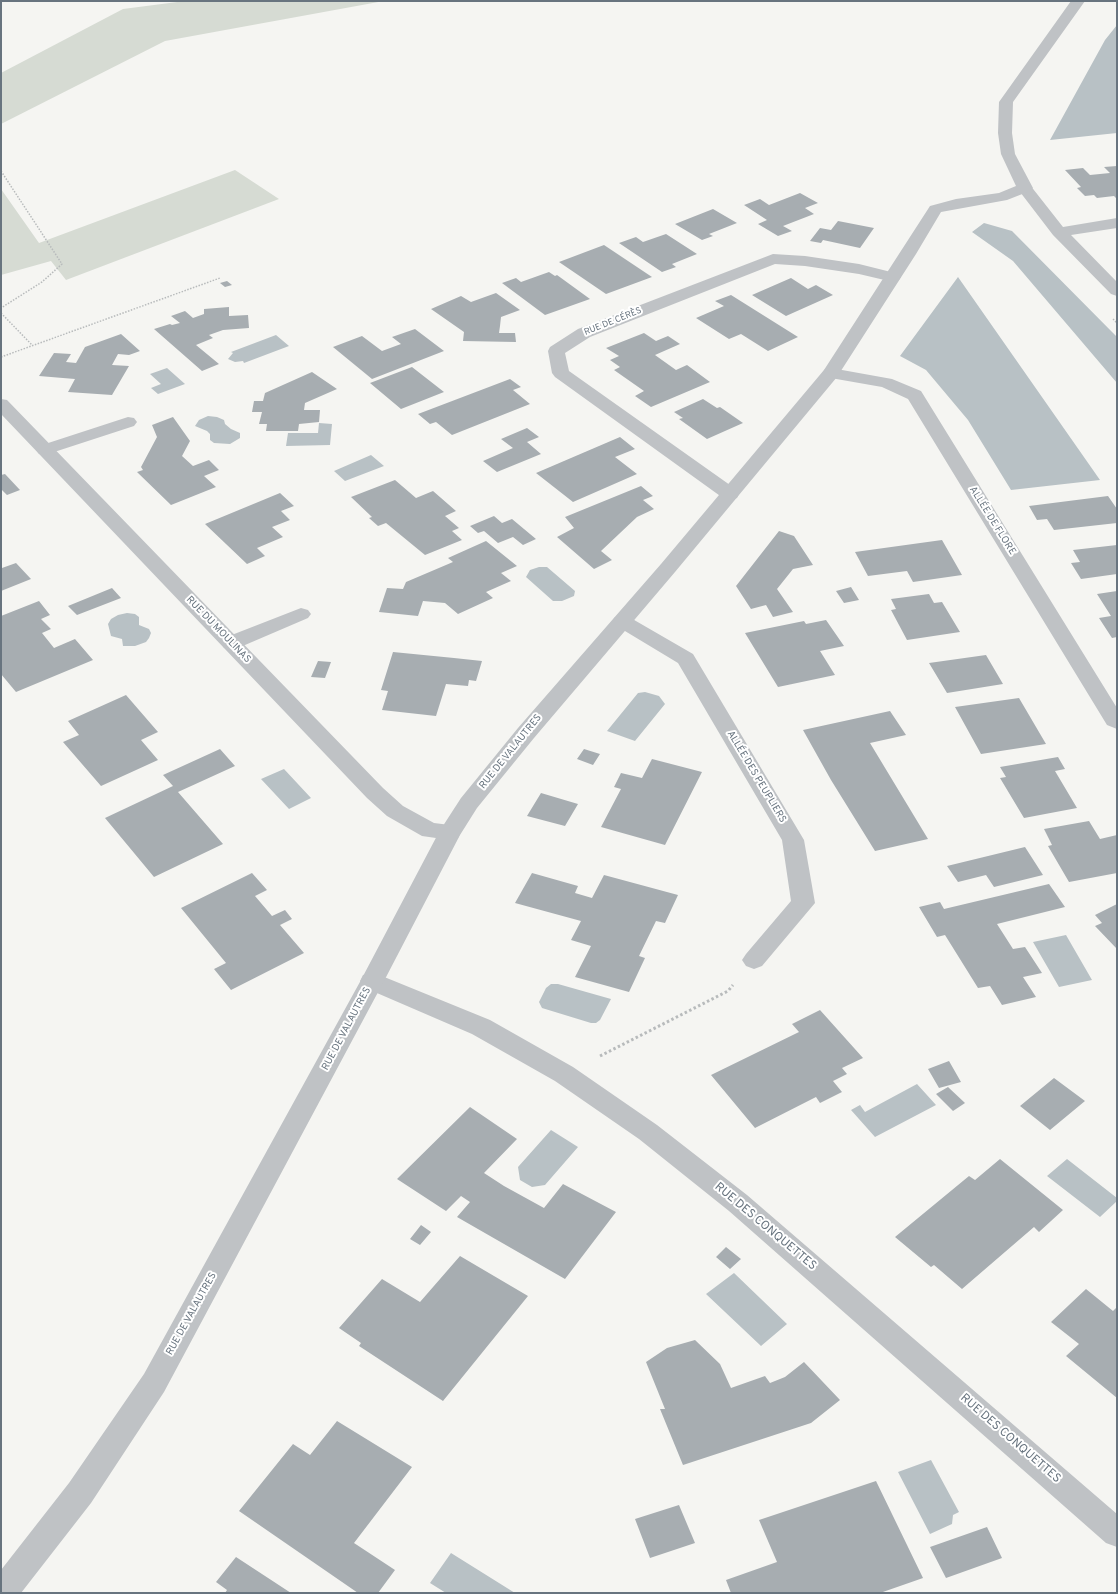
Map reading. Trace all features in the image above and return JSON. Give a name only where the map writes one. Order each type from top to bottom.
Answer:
[{"type":"street","points":[[1078,1],[1006,102],[1005,133],[1008,154],[1025,188],[1059,232],[1117,291]]},
{"type":"street","name":"RUE DE VALAUTRES","points":[[2,1593],[80,1493],[154,1383],[372,981],[450,832],[469,803],[521,739],[668,568],[830,373],[893,277],[935,209],[956,204],[1002,197],[1025,188]]},
{"type":"street","points":[[1059,232],[1117,223]]},
{"type":"street","name":"RUE DE CÉRÈS","points":[[730,494],[561,374],[556,351],[584,333],[773,259],[805,261],[859,269],[893,277]]},
{"type":"street","name":"ALLÉE DE FLORE","points":[[830,373],[886,383],[915,395],[1110,713],[1117,722]]},
{"type":"street","name":"RUE DU MOULINAS","points":[[1,404],[375,793],[395,811],[430,830],[450,832]]},
{"type":"street","points":[[45,450],[128,422]]},
{"type":"street","points":[[231,643],[301,614]]},
{"type":"street","name":"ALLÉE DES PEUPLIERS","points":[[622,621],[686,659],[793,840],[803,903],[754,960]]},
{"type":"street","name":"RUE DES CONQUETTES","points":[[372,981],[481,1027],[564,1074],[648,1132],[738,1202],[1117,1533]]},
{"type":"path","points":[[1,171],[62,264],[42,282],[1,308]]},
{"type":"path","points":[[1,357],[220,278]]},
{"type":"path","points":[[1,313],[33,346]]},
{"type":"path","points":[[1112,317],[1117,323]]},
{"type":"path","points":[[564,1074],[728,991],[754,960]]},
{"type":"shaded area","points":[[185,1],[384,1],[165,41],[1,124],[1,73],[123,9]]},
{"type":"shaded area","points":[[1117,25],[1117,133],[1050,140],[1105,40]]},
{"type":"shaded area","points":[[235,170],[279,199],[66,280],[51,261],[1,275],[1,189],[39,243]]},
{"type":"shaded area","points":[[984,223],[1012,231],[1117,337],[1117,383],[1013,261],[972,232]]},
{"type":"shaded area","points":[[958,277],[1100,480],[1011,490],[968,420],[926,370],[900,356]]},
{"type":"shaded area","points":[[276,335],[289,346],[244,363],[243,361],[235,362],[228,359],[233,353],[231,352]]},
{"type":"shaded area","points":[[167,368],[185,384],[158,394],[151,388],[161,384],[150,374]]},
{"type":"shaded area","points":[[208,416],[217,417],[224,420],[225,424],[231,429],[240,433],[240,438],[230,444],[214,443],[210,440],[210,434],[207,431],[195,426],[199,420]]},
{"type":"shaded area","points":[[319,423],[332,424],[330,445],[286,446],[288,433],[318,433]]},
{"type":"shaded area","points":[[371,455],[384,466],[345,481],[334,471]]},
{"type":"shaded area","points":[[539,567],[547,567],[575,591],[574,596],[562,601],[553,601],[526,577],[530,570]]},
{"type":"shaded area","points":[[127,613],[135,614],[139,617],[139,625],[149,629],[151,633],[146,642],[135,646],[123,646],[122,639],[111,636],[108,624],[111,619],[118,615]]},
{"type":"shaded area","points":[[645,692],[659,696],[665,704],[635,741],[607,731],[638,693]]},
{"type":"shaded area","points":[[284,769],[311,798],[289,809],[261,779]]},
{"type":"shaded area","points":[[1066,935],[1092,980],[1059,987],[1033,942]]},
{"type":"shaded area","points":[[551,984],[558,984],[611,999],[600,1020],[596,1023],[591,1023],[542,1008],[539,1002],[546,988]]},
{"type":"shaded area","points":[[917,1084],[936,1105],[875,1137],[851,1110],[860,1105],[865,1112]]},
{"type":"shaded area","points":[[551,1130],[578,1147],[545,1185],[532,1187],[520,1180],[518,1167]]},
{"type":"shaded area","points":[[1067,1159],[1117,1198],[1117,1201],[1100,1217],[1047,1176]]},
{"type":"shaded area","points":[[734,1273],[787,1324],[761,1346],[706,1294]]},
{"type":"shaded area","points":[[931,1460],[959,1512],[953,1515],[952,1524],[930,1534],[898,1472]]},
{"type":"shaded area","points":[[451,1553],[515,1593],[446,1593],[430,1583]]},
{"type":"building","points":[[1117,166],[1117,199],[1114,196],[1097,198],[1094,195],[1085,196],[1077,188],[1081,187],[1065,170],[1083,168],[1090,175],[1110,173],[1104,167]]},
{"type":"building","points":[[800,193],[818,203],[805,208],[814,214],[783,226],[792,231],[778,236],[758,224],[767,220],[744,205],[760,199],[769,205]]},
{"type":"building","points":[[713,209],[737,223],[709,234],[713,236],[702,240],[675,224]]},
{"type":"building","points":[[838,221],[874,228],[860,248],[823,240],[821,243],[810,241],[820,228],[831,230]]},
{"type":"building","points":[[666,234],[697,254],[672,264],[676,267],[662,272],[619,243],[636,237],[643,242]]},
{"type":"building","points":[[604,245],[652,277],[606,294],[559,262]]},
{"type":"building","points":[[549,272],[555,276],[557,275],[590,299],[545,315],[502,283],[516,278],[521,282]]},
{"type":"building","points":[[791,278],[808,289],[816,285],[833,295],[786,316],[752,295]]},
{"type":"building","points":[[227,281],[232,285],[225,287],[220,283]]},
{"type":"building","points":[[496,293],[520,310],[501,317],[499,333],[515,333],[516,342],[463,341],[464,332],[431,309],[461,296],[471,302]]},
{"type":"building","points":[[731,295],[798,337],[768,351],[741,334],[729,339],[696,318],[724,306],[715,301]]},
{"type":"building","points":[[229,307],[229,316],[248,315],[249,328],[223,330],[209,335],[213,338],[196,345],[219,364],[202,371],[154,329],[170,324],[180,323],[171,316],[185,311],[193,318],[204,314],[204,309]]},
{"type":"building","points":[[415,329],[444,351],[372,379],[333,347],[362,336],[382,351],[401,344],[392,337]]},
{"type":"building","points":[[644,333],[656,341],[668,336],[680,344],[655,355],[676,370],[687,365],[710,382],[651,407],[635,396],[644,391],[614,370],[620,367],[610,360],[619,356],[606,348]]},
{"type":"building","points":[[121,334],[140,351],[129,355],[118,354],[112,365],[129,366],[112,395],[68,392],[75,379],[39,376],[54,353],[71,354],[66,362],[76,363],[85,347]]},
{"type":"building","points":[[412,367],[444,392],[401,409],[370,383]]},
{"type":"building","points":[[312,372],[337,389],[305,403],[304,410],[320,410],[319,422],[299,424],[298,431],[266,431],[267,424],[259,424],[262,412],[252,412],[254,401],[263,401],[265,393]]},
{"type":"building","points":[[510,379],[521,387],[513,390],[530,404],[452,435],[436,422],[430,424],[418,414]]},
{"type":"building","points":[[703,399],[717,408],[720,407],[743,423],[707,439],[679,419],[683,418],[674,412]]},
{"type":"building","points":[[173,417],[190,441],[182,456],[193,466],[209,460],[219,470],[204,476],[216,487],[171,505],[137,472],[143,470],[141,467],[157,437],[152,425]]},
{"type":"building","points":[[527,428],[539,437],[527,442],[541,454],[497,472],[483,461],[513,448],[501,439]]},
{"type":"building","points":[[620,437],[635,449],[615,457],[637,474],[573,502],[536,473]]},
{"type":"building","points":[[5,474],[20,490],[7,495],[1,489],[1,475]]},
{"type":"building","points":[[395,480],[416,498],[433,491],[456,511],[445,516],[459,528],[452,531],[462,540],[425,555],[386,523],[378,526],[369,518],[372,517],[351,497]]},
{"type":"building","points":[[641,486],[653,496],[643,500],[654,509],[637,517],[601,551],[612,560],[594,569],[557,537],[574,528],[565,517]]},
{"type":"building","points":[[280,493],[294,506],[281,511],[290,520],[272,527],[283,537],[257,548],[265,556],[247,564],[205,524]]},
{"type":"building","points":[[1108,496],[1117,509],[1117,523],[1054,530],[1047,519],[1037,520],[1029,506]]},
{"type":"building","points":[[494,516],[502,523],[512,519],[536,539],[523,545],[513,537],[498,543],[484,531],[478,533],[470,526]]},
{"type":"building","points":[[779,531],[794,536],[813,565],[793,569],[777,589],[793,612],[773,617],[766,605],[751,609],[736,586]]},
{"type":"building","points":[[942,540],[962,575],[913,582],[907,571],[868,576],[855,552]]},
{"type":"building","points":[[486,541],[517,566],[501,573],[511,581],[486,592],[493,598],[458,614],[445,603],[423,601],[418,616],[379,612],[387,588],[403,589],[406,582],[453,562],[448,558]]},
{"type":"building","points":[[1117,545],[1117,574],[1081,579],[1071,563],[1080,562],[1073,550]]},
{"type":"building","points":[[16,563],[31,579],[1,591],[1,567],[2,568]]},
{"type":"building","points":[[851,587],[859,600],[844,603],[836,591]]},
{"type":"building","points":[[112,588],[121,598],[77,615],[68,606]]},
{"type":"building","points":[[1117,591],[1117,637],[1112,638],[1099,618],[1111,616],[1097,594]]},
{"type":"building","points":[[929,594],[934,603],[942,602],[960,632],[907,640],[891,610],[896,609],[891,599]]},
{"type":"building","points":[[39,601],[50,615],[41,619],[51,629],[42,633],[54,648],[75,639],[93,660],[16,692],[1,674],[1,616]]},
{"type":"building","points":[[826,620],[844,646],[820,651],[835,675],[778,687],[745,633],[804,621],[806,624]]},
{"type":"building","points":[[393,652],[482,661],[476,681],[469,680],[468,686],[446,684],[436,716],[382,710],[388,691],[381,690]]},
{"type":"building","points":[[986,655],[1003,684],[947,693],[929,663]]},
{"type":"building","points":[[318,661],[331,662],[325,678],[311,677]]},
{"type":"building","points":[[126,695],[158,732],[141,740],[158,760],[101,786],[63,742],[79,735],[68,721]]},
{"type":"building","points":[[1019,698],[1046,744],[981,754],[955,707]]},
{"type":"building","points":[[890,711],[906,735],[870,743],[928,839],[875,851],[831,780],[803,730]]},
{"type":"building","points":[[220,749],[235,766],[178,792],[223,844],[154,877],[105,818],[173,786],[163,775]]},
{"type":"building","points":[[584,749],[600,754],[593,765],[577,759]]},
{"type":"building","points":[[1058,757],[1065,769],[1055,771],[1077,808],[1024,818],[1000,778],[1006,777],[1000,767]]},
{"type":"building","points":[[652,759],[702,772],[665,845],[601,827],[621,789],[614,787],[621,773],[642,778]]},
{"type":"building","points":[[541,793],[578,804],[565,826],[527,816]]},
{"type":"building","points":[[1089,821],[1100,839],[1117,835],[1117,873],[1069,882],[1048,846],[1052,845],[1044,829]]},
{"type":"building","points":[[1025,847],[1043,875],[994,887],[986,875],[958,882],[947,866]]},
{"type":"building","points":[[252,873],[267,890],[255,896],[272,916],[285,910],[292,919],[280,925],[304,953],[231,990],[214,969],[226,963],[181,908]]},
{"type":"building","points":[[532,873],[578,886],[575,893],[592,898],[604,875],[678,895],[665,923],[656,921],[639,956],[645,958],[629,992],[575,977],[591,946],[571,940],[581,921],[515,903]]},
{"type":"building","points":[[1049,884],[1065,907],[997,924],[1013,949],[1025,947],[1042,973],[1023,977],[1036,997],[1002,1005],[990,986],[978,988],[945,935],[937,937],[919,907],[940,902],[944,909]]},
{"type":"building","points":[[1117,904],[1117,949],[1095,926],[1102,923],[1095,915]]},
{"type":"building","points":[[820,1010],[863,1058],[842,1068],[847,1074],[833,1081],[842,1092],[820,1103],[816,1097],[755,1128],[711,1075],[799,1032],[792,1024]]},
{"type":"building","points":[[949,1061],[961,1082],[939,1088],[928,1069]]},
{"type":"building","points":[[1054,1078],[1085,1101],[1050,1130],[1020,1106]]},
{"type":"building","points":[[948,1087],[965,1103],[953,1111],[936,1094]]},
{"type":"building","points":[[470,1107],[517,1139],[484,1173],[544,1208],[563,1184],[616,1212],[565,1279],[457,1217],[470,1202],[461,1196],[446,1211],[397,1179]]},
{"type":"building","points":[[1000,1159],[1063,1210],[1039,1232],[1034,1227],[962,1289],[934,1265],[931,1267],[895,1237],[969,1176],[975,1180]]},
{"type":"building","points":[[421,1225],[431,1232],[420,1245],[410,1239]]},
{"type":"building","points":[[726,1247],[741,1259],[730,1269],[716,1257]]},
{"type":"building","points":[[460,1256],[528,1296],[443,1401],[359,1346],[361,1343],[339,1328],[382,1279],[420,1302]]},
{"type":"building","points":[[1086,1289],[1113,1311],[1117,1307],[1117,1398],[1066,1356],[1079,1344],[1051,1322]]},
{"type":"building","points":[[695,1340],[720,1364],[731,1388],[765,1376],[770,1383],[785,1377],[804,1362],[840,1400],[811,1423],[683,1465],[660,1409],[665,1409],[646,1362],[667,1348]]},
{"type":"building","points":[[337,1421],[412,1467],[354,1543],[395,1570],[378,1593],[358,1593],[239,1511],[293,1444],[310,1455]]},
{"type":"building","points":[[876,1481],[923,1578],[880,1593],[731,1593],[726,1580],[777,1562],[759,1520]]},
{"type":"building","points":[[679,1505],[695,1543],[650,1558],[635,1519]]},
{"type":"building","points":[[987,1527],[1002,1558],[946,1578],[930,1547]]},
{"type":"building","points":[[236,1557],[291,1593],[225,1593],[227,1590],[216,1582]]}]
